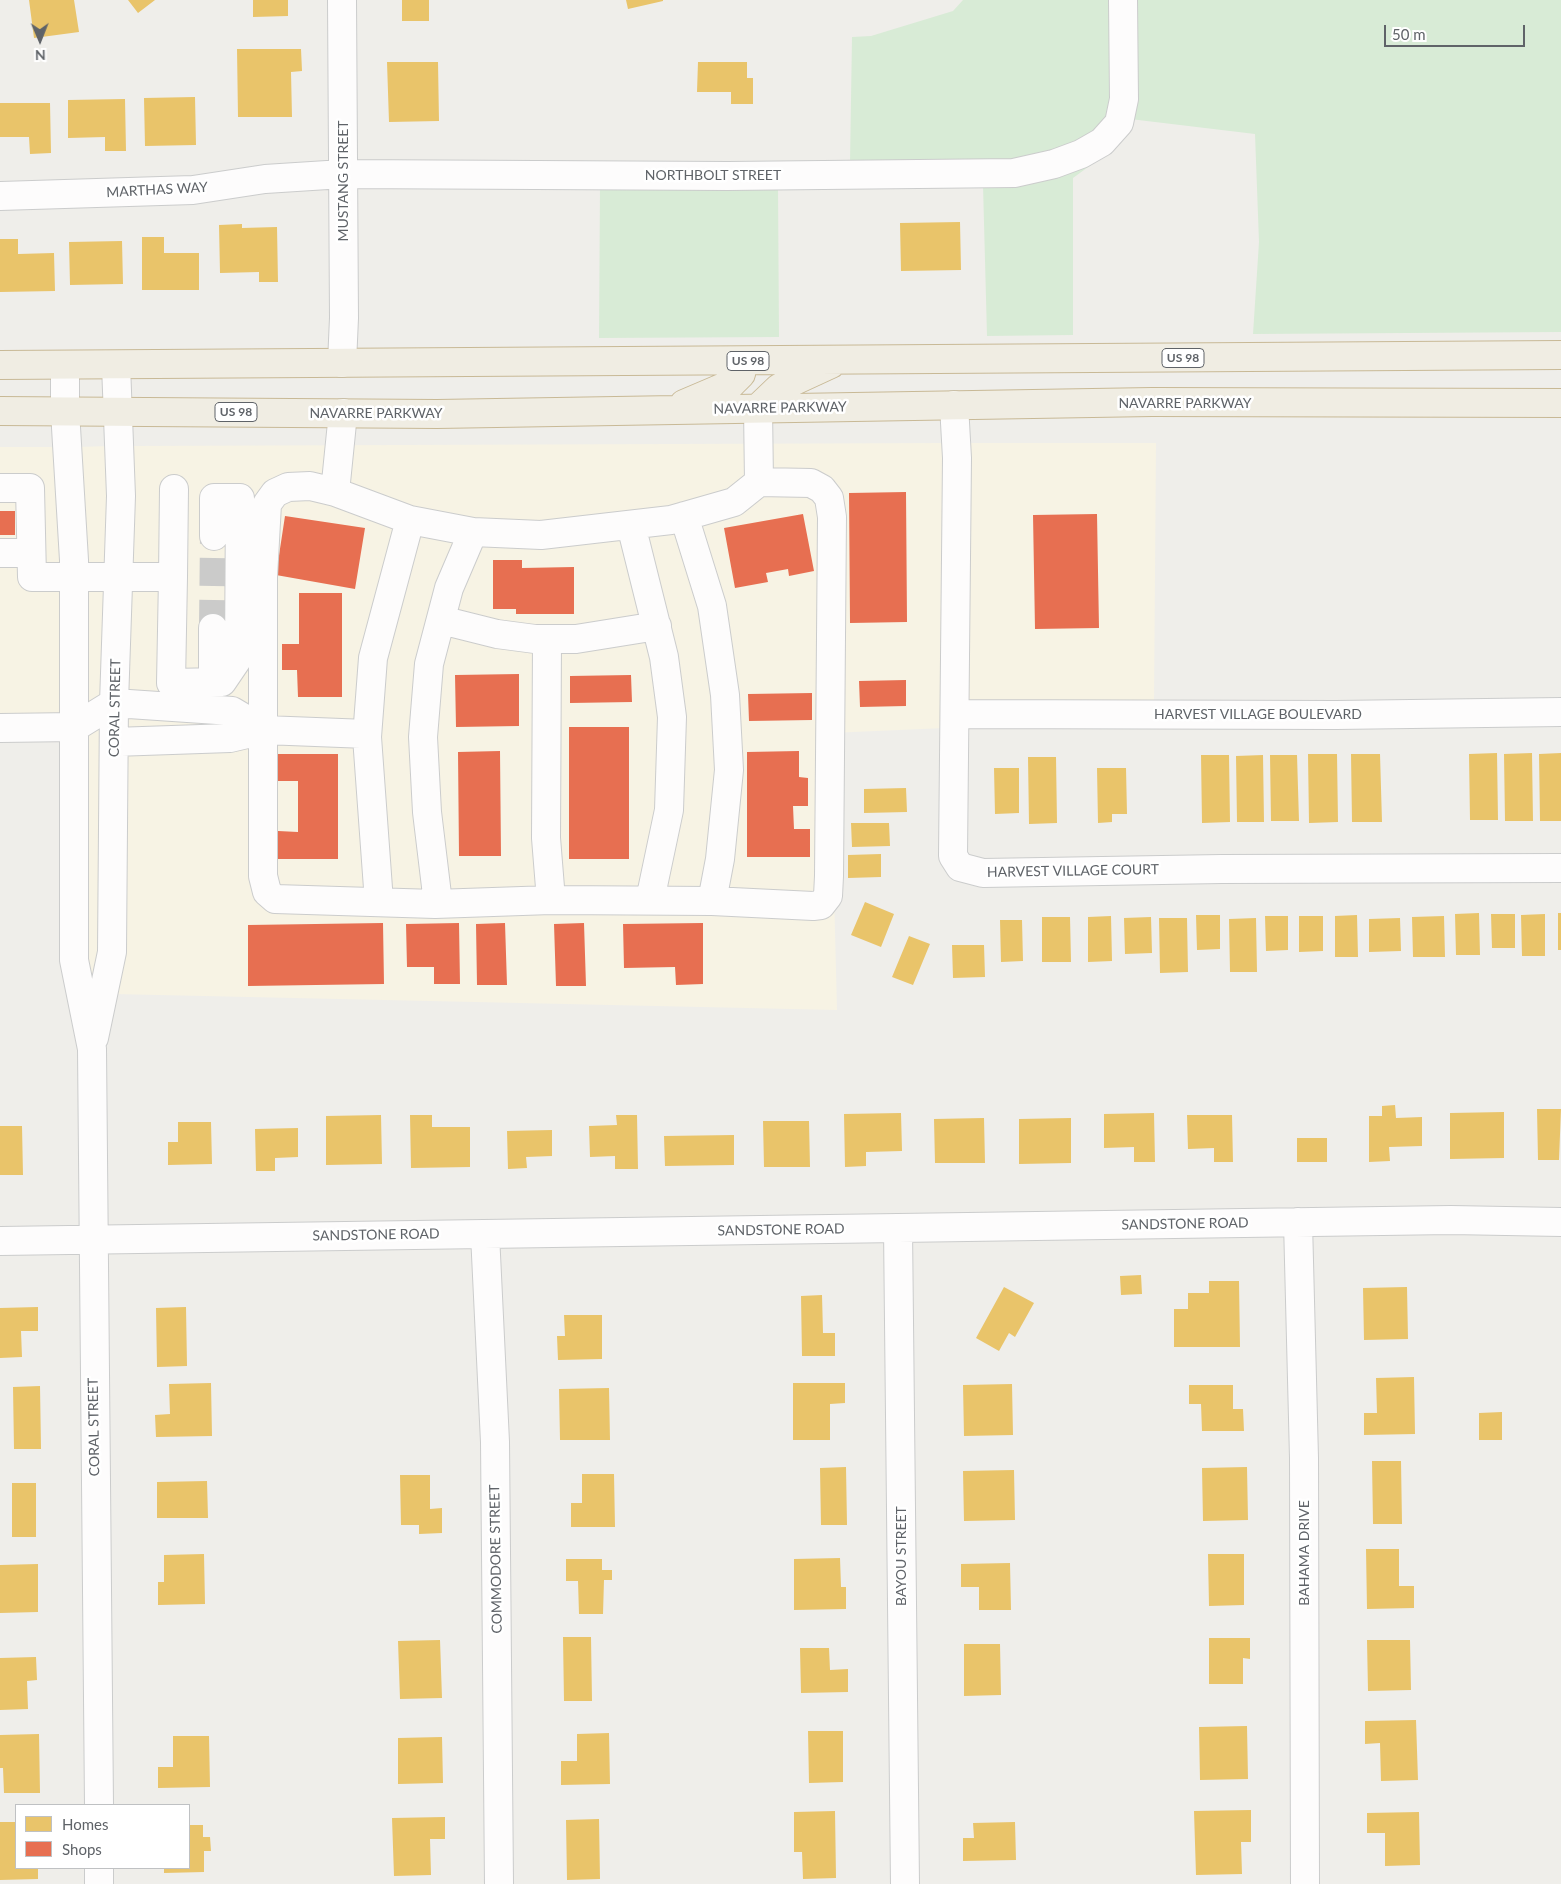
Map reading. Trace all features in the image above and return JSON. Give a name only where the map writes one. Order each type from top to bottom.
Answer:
[{"type":"highway","name":"US 98","points":[[0,365],[1561,355]]},
{"type":"highway","points":[[758,408],[779,388],[839,360]]},
{"type":"highway","points":[[669,410],[731,384],[741,374],[744,361]]},
{"type":"highway","name":"NAVARRE PARKWAY","points":[[0,411],[438,414],[1152,402],[1561,403]]},
{"type":"street","name":"MUSTANG STREET","points":[[342,0],[342,363]]},
{"type":"street","name":"NORTHBOLT STREET","points":[[343,174],[728,176],[1014,173],[1054,164],[1080,154],[1102,142],[1120,123],[1124,99],[1123,0]]},
{"type":"street","name":"MARTHAS WAY","points":[[0,196],[193,190],[265,179],[343,174]]},
{"type":"street","name":"CORAL STREET","points":[[65,365],[65,411],[74,576],[74,960],[92,1049],[92,1238],[99,1804]]},
{"type":"street","name":"CORAL STREET","points":[[92,1049],[112,952],[114,703],[121,496],[116,365]]},
{"type":"street","name":"HARVEST VILLAGE COURT","points":[[954,405],[957,458],[952,856],[956,864],[972,872],[1561,868]]},
{"type":"street","points":[[758,408],[759,482]]},
{"type":"street","points":[[335,492],[343,413]]},
{"type":"street","points":[[759,482],[812,483],[822,489],[829,498],[832,517],[828,896],[821,905],[650,900],[551,900],[438,904],[276,899],[267,892],[263,876],[263,577],[267,504],[275,493],[288,487],[310,486],[335,492],[410,520],[473,532],[541,535],[631,525],[684,516],[734,502],[759,482]]},
{"type":"street","points":[[0,488],[30,488],[32,577],[173,577]]},
{"type":"street","points":[[174,489],[171,683],[222,682],[239,658],[240,498],[214,498],[214,536]]},
{"type":"street","points":[[684,516],[712,606],[725,695],[728,770],[720,859],[712,901]]},
{"type":"street","points":[[379,902],[367,734],[373,658],[410,520]]},
{"type":"street","points":[[631,525],[664,657],[672,717],[668,810],[650,900]]},
{"type":"street","points":[[438,904],[427,812],[423,737],[429,664],[449,588],[473,532]]},
{"type":"street","points":[[0,553],[31,553]]},
{"type":"street","points":[[440,620],[497,634],[547,640],[576,639],[657,626]]},
{"type":"street","points":[[213,628],[213,682]]},
{"type":"street","points":[[547,640],[546,838],[551,900]]},
{"type":"street","points":[[0,746],[75,736],[114,703],[232,711],[264,730]]},
{"type":"street","name":"HARVEST VILLAGE BOULEVARD","points":[[955,714],[1336,715],[1561,712]]},
{"type":"street","points":[[0,728],[75,736]]},
{"type":"street","points":[[114,742],[230,738],[264,730],[367,734]]},
{"type":"street","name":"SANDSTONE ROAD","points":[[0,1241],[92,1238],[1451,1220],[1561,1222]]},
{"type":"street","name":"BAHAMA DRIVE","points":[[1298,1222],[1304,1458],[1305,1884]]},
{"type":"street","name":"BAYOU STREET","points":[[898,1228],[904,1884]]},
{"type":"street","name":"COMMODORE STREET","points":[[485,1234],[495,1442],[499,1884]]},
{"type":"street","points":[[99,1869],[99,1884]]},
{"type":"shaded area","points":[[946,443],[945,728],[830,733],[837,1010],[113,994],[130,446]]},
{"type":"shaded area","points":[[965,443],[1156,443],[1154,703],[965,703]]},
{"type":"shaded area","points":[[110,446],[103,950],[94,994],[83,959],[77,447]]},
{"type":"shaded area","points":[[0,447],[58,447],[65,716],[0,717]]},
{"type":"green space","points":[[963,0],[1113,0],[1111,117],[1096,133],[1077,144],[1013,162],[850,163],[852,37],[871,36],[953,11]]},
{"type":"green space","points":[[1133,0],[1561,0],[1561,332],[1253,334],[1259,242],[1255,134],[1130,119]]},
{"type":"green space","points":[[1095,162],[1073,178],[1073,335],[987,336],[983,185]]},
{"type":"green space","points":[[600,186],[778,186],[779,337],[599,338]]},
{"type":"building: Homes","points":[[29,0],[74,0],[79,32],[34,38]]},
{"type":"building: Homes","points":[[128,0],[155,0],[138,13]]},
{"type":"building: Homes","points":[[253,0],[288,0],[288,16],[253,17]]},
{"type":"building: Homes","points":[[402,0],[429,0],[429,21],[402,21]]},
{"type":"building: Homes","points":[[626,0],[663,0],[663,1],[628,9]]},
{"type":"building: Homes","points":[[237,49],[301,49],[302,71],[291,72],[292,117],[238,117]]},
{"type":"building: Homes","points":[[387,62],[438,62],[439,121],[389,122]]},
{"type":"building: Homes","points":[[698,62],[747,62],[747,78],[753,78],[753,104],[731,104],[731,92],[697,92]]},
{"type":"building: Homes","points":[[195,97],[196,145],[145,146],[144,98]]},
{"type":"building: Homes","points":[[125,99],[126,151],[105,151],[105,137],[68,138],[68,100]]},
{"type":"building: Homes","points":[[0,103],[50,103],[51,153],[30,154],[29,137],[0,137]]},
{"type":"building: Homes","points":[[960,222],[961,270],[901,271],[900,223]]},
{"type":"building: Homes","points":[[242,224],[242,228],[277,227],[278,282],[259,282],[259,272],[220,273],[219,225]]},
{"type":"building: Homes","points":[[142,237],[164,237],[164,253],[199,253],[199,290],[142,290]]},
{"type":"building: Homes","points":[[0,239],[18,239],[18,254],[54,253],[55,291],[0,292]]},
{"type":"building: Homes","points":[[122,241],[123,284],[70,285],[69,242]]},
{"type":"building: Homes","points":[[1497,753],[1498,820],[1470,820],[1469,754]]},
{"type":"building: Homes","points":[[1532,753],[1533,821],[1505,821],[1504,754]]},
{"type":"building: Homes","points":[[1561,753],[1561,821],[1540,821],[1539,754]]},
{"type":"building: Homes","points":[[1308,754],[1337,754],[1338,822],[1309,823]]},
{"type":"building: Homes","points":[[1351,754],[1380,754],[1382,822],[1352,822]]},
{"type":"building: Homes","points":[[1201,755],[1229,755],[1230,822],[1202,823]]},
{"type":"building: Homes","points":[[1263,755],[1264,822],[1237,822],[1236,756]]},
{"type":"building: Homes","points":[[1270,755],[1297,755],[1299,821],[1271,821]]},
{"type":"building: Homes","points":[[1028,757],[1056,757],[1057,823],[1029,824]]},
{"type":"building: Homes","points":[[994,768],[1019,768],[1019,813],[995,814]]},
{"type":"building: Homes","points":[[1097,768],[1126,768],[1127,814],[1112,814],[1112,822],[1098,823]]},
{"type":"building: Homes","points":[[906,788],[907,812],[864,813],[864,789]]},
{"type":"building: Homes","points":[[851,823],[889,823],[890,846],[852,847]]},
{"type":"building: Homes","points":[[881,854],[881,877],[848,878],[848,855]]},
{"type":"building: Homes","points":[[865,902],[894,914],[881,947],[851,935]]},
{"type":"building: Homes","points":[[1479,913],[1480,955],[1456,955],[1455,914]]},
{"type":"building: Homes","points":[[1558,913],[1561,913],[1561,950],[1558,950]]},
{"type":"building: Homes","points":[[1491,914],[1515,914],[1515,948],[1492,948]]},
{"type":"building: Homes","points":[[1545,914],[1545,956],[1522,956],[1521,915]]},
{"type":"building: Homes","points":[[1196,915],[1220,915],[1220,949],[1197,950]]},
{"type":"building: Homes","points":[[1357,915],[1358,957],[1335,957],[1335,916]]},
{"type":"building: Homes","points":[[1111,916],[1112,961],[1088,962],[1088,917]]},
{"type":"building: Homes","points":[[1265,916],[1288,916],[1288,950],[1266,951]]},
{"type":"building: Homes","points":[[1299,916],[1323,916],[1323,951],[1299,952]]},
{"type":"building: Homes","points":[[1444,916],[1445,957],[1413,957],[1412,917]]},
{"type":"building: Homes","points":[[1042,917],[1070,917],[1071,962],[1042,962]]},
{"type":"building: Homes","points":[[1151,917],[1152,953],[1125,954],[1124,918]]},
{"type":"building: Homes","points":[[1159,918],[1187,918],[1188,972],[1160,973]]},
{"type":"building: Homes","points":[[1256,918],[1257,972],[1230,972],[1229,919]]},
{"type":"building: Homes","points":[[1400,918],[1401,951],[1369,952],[1369,919]]},
{"type":"building: Homes","points":[[1000,920],[1022,920],[1023,961],[1001,962]]},
{"type":"building: Homes","points":[[909,936],[930,944],[913,985],[892,977]]},
{"type":"building: Homes","points":[[952,945],[984,945],[985,977],[953,978]]},
{"type":"building: Homes","points":[[1395,1105],[1396,1118],[1422,1117],[1422,1146],[1389,1147],[1390,1161],[1369,1162],[1369,1116],[1382,1116],[1382,1106]]},
{"type":"building: Homes","points":[[1537,1109],[1561,1109],[1559,1160],[1538,1160]]},
{"type":"building: Homes","points":[[1504,1112],[1504,1158],[1450,1159],[1450,1113]]},
{"type":"building: Homes","points":[[901,1113],[902,1151],[866,1152],[866,1166],[845,1167],[844,1114]]},
{"type":"building: Homes","points":[[1154,1113],[1155,1162],[1134,1162],[1134,1147],[1104,1148],[1104,1114]]},
{"type":"building: Homes","points":[[381,1115],[382,1164],[326,1165],[326,1116]]},
{"type":"building: Homes","points":[[410,1115],[432,1115],[432,1127],[470,1127],[470,1167],[411,1168]]},
{"type":"building: Homes","points":[[616,1115],[637,1115],[638,1169],[615,1169],[615,1156],[590,1157],[589,1126],[617,1125]]},
{"type":"building: Homes","points":[[1187,1115],[1232,1115],[1233,1162],[1214,1162],[1214,1148],[1188,1149]]},
{"type":"building: Homes","points":[[984,1118],[985,1163],[935,1163],[934,1119]]},
{"type":"building: Homes","points":[[1071,1118],[1071,1163],[1019,1164],[1019,1119]]},
{"type":"building: Homes","points":[[763,1121],[809,1121],[810,1167],[764,1167]]},
{"type":"building: Homes","points":[[178,1122],[211,1122],[212,1164],[168,1165],[168,1142],[178,1142]]},
{"type":"building: Homes","points":[[0,1126],[22,1126],[23,1175],[0,1175]]},
{"type":"building: Homes","points":[[298,1128],[298,1157],[275,1158],[275,1171],[256,1171],[255,1129]]},
{"type":"building: Homes","points":[[552,1130],[552,1156],[526,1157],[527,1168],[508,1169],[507,1131]]},
{"type":"building: Homes","points":[[734,1135],[734,1165],[665,1166],[664,1136]]},
{"type":"building: Homes","points":[[1297,1138],[1327,1138],[1327,1162],[1297,1162]]},
{"type":"building: Homes","points":[[1141,1275],[1142,1294],[1121,1295],[1120,1276]]},
{"type":"building: Homes","points":[[1209,1281],[1239,1281],[1240,1347],[1174,1347],[1174,1309],[1188,1309],[1188,1293],[1209,1293]]},
{"type":"building: Homes","points":[[1004,1287],[1034,1303],[1015,1337],[1009,1333],[999,1351],[976,1338]]},
{"type":"building: Homes","points":[[1407,1287],[1408,1339],[1364,1340],[1363,1288]]},
{"type":"building: Homes","points":[[822,1295],[823,1333],[835,1333],[835,1356],[802,1356],[801,1296]]},
{"type":"building: Homes","points":[[38,1307],[38,1331],[21,1331],[22,1357],[0,1358],[0,1308]]},
{"type":"building: Homes","points":[[186,1307],[187,1366],[157,1367],[156,1308]]},
{"type":"building: Homes","points":[[564,1315],[602,1315],[602,1359],[558,1360],[557,1336],[565,1336]]},
{"type":"building: Homes","points":[[1414,1377],[1415,1434],[1364,1435],[1364,1413],[1377,1413],[1376,1378]]},
{"type":"building: Homes","points":[[211,1383],[212,1436],[156,1437],[155,1415],[170,1414],[169,1384]]},
{"type":"building: Homes","points":[[793,1383],[845,1383],[845,1403],[830,1404],[830,1440],[793,1440]]},
{"type":"building: Homes","points":[[1012,1384],[1013,1435],[964,1436],[963,1385]]},
{"type":"building: Homes","points":[[1189,1385],[1233,1385],[1233,1409],[1243,1409],[1244,1431],[1202,1431],[1201,1404],[1189,1404]]},
{"type":"building: Homes","points":[[40,1386],[41,1449],[14,1449],[13,1387]]},
{"type":"building: Homes","points":[[609,1388],[610,1440],[560,1440],[559,1389]]},
{"type":"building: Homes","points":[[1502,1412],[1502,1440],[1479,1440],[1479,1413]]},
{"type":"building: Homes","points":[[1372,1461],[1401,1461],[1402,1524],[1373,1524]]},
{"type":"building: Homes","points":[[846,1467],[847,1525],[821,1525],[820,1468]]},
{"type":"building: Homes","points":[[1247,1467],[1248,1520],[1203,1521],[1202,1468]]},
{"type":"building: Homes","points":[[1014,1470],[1015,1520],[964,1521],[963,1471]]},
{"type":"building: Homes","points":[[582,1474],[614,1474],[615,1527],[571,1527],[571,1503],[582,1503]]},
{"type":"building: Homes","points":[[400,1475],[430,1475],[430,1509],[442,1508],[442,1533],[419,1534],[419,1525],[401,1525]]},
{"type":"building: Homes","points":[[207,1481],[208,1518],[157,1518],[157,1482]]},
{"type":"building: Homes","points":[[12,1483],[36,1483],[36,1537],[12,1537]]},
{"type":"building: Homes","points":[[1366,1549],[1399,1549],[1399,1586],[1414,1586],[1414,1608],[1367,1609]]},
{"type":"building: Homes","points":[[204,1554],[205,1604],[158,1605],[158,1582],[164,1582],[164,1555]]},
{"type":"building: Homes","points":[[1208,1554],[1244,1554],[1244,1605],[1209,1606]]},
{"type":"building: Homes","points":[[840,1558],[841,1587],[846,1587],[846,1609],[794,1610],[794,1559]]},
{"type":"building: Homes","points":[[566,1559],[602,1559],[602,1570],[612,1570],[612,1580],[604,1580],[603,1614],[579,1614],[578,1581],[566,1581]]},
{"type":"building: Homes","points":[[1010,1563],[1011,1610],[979,1610],[979,1587],[961,1587],[961,1564]]},
{"type":"building: Homes","points":[[38,1564],[38,1612],[0,1613],[0,1565]]},
{"type":"building: Homes","points":[[563,1637],[591,1637],[592,1701],[564,1701]]},
{"type":"building: Homes","points":[[1209,1638],[1250,1638],[1250,1659],[1243,1658],[1243,1684],[1209,1684]]},
{"type":"building: Homes","points":[[440,1640],[442,1698],[400,1699],[398,1641]]},
{"type":"building: Homes","points":[[1367,1640],[1410,1640],[1411,1690],[1368,1691]]},
{"type":"building: Homes","points":[[964,1644],[1000,1644],[1001,1695],[964,1696]]},
{"type":"building: Homes","points":[[800,1648],[829,1648],[830,1670],[848,1669],[848,1692],[801,1693]]},
{"type":"building: Homes","points":[[36,1657],[37,1680],[27,1681],[28,1709],[0,1710],[0,1658]]},
{"type":"building: Homes","points":[[1416,1720],[1418,1780],[1381,1781],[1380,1743],[1365,1744],[1365,1721]]},
{"type":"building: Homes","points":[[1247,1726],[1248,1779],[1200,1780],[1199,1727]]},
{"type":"building: Homes","points":[[808,1731],[843,1731],[843,1782],[809,1783]]},
{"type":"building: Homes","points":[[609,1733],[610,1784],[561,1785],[561,1761],[577,1761],[577,1734]]},
{"type":"building: Homes","points":[[39,1734],[40,1793],[4,1793],[3,1768],[0,1768],[0,1735]]},
{"type":"building: Homes","points":[[173,1736],[209,1736],[210,1787],[158,1788],[158,1767],[173,1767]]},
{"type":"building: Homes","points":[[442,1737],[443,1783],[398,1784],[398,1738]]},
{"type":"building: Homes","points":[[1251,1810],[1251,1842],[1241,1842],[1242,1874],[1196,1875],[1194,1811]]},
{"type":"building: Homes","points":[[835,1811],[836,1878],[803,1879],[802,1852],[794,1852],[794,1812]]},
{"type":"building: Homes","points":[[1419,1812],[1420,1865],[1385,1866],[1385,1833],[1367,1833],[1367,1813]]},
{"type":"building: Homes","points":[[445,1817],[445,1839],[430,1839],[431,1875],[394,1876],[392,1818]]},
{"type":"building: Homes","points":[[599,1819],[600,1879],[567,1880],[566,1820]]},
{"type":"building: Homes","points":[[0,1822],[15,1822],[15,1869],[38,1869],[38,1879],[0,1880]]},
{"type":"building: Homes","points":[[1015,1822],[1016,1860],[963,1861],[963,1838],[974,1838],[973,1823]]},
{"type":"building: Homes","points":[[190,1825],[203,1825],[203,1837],[210,1837],[211,1851],[204,1851],[204,1872],[164,1873],[164,1869],[190,1869]]},
{"type":"building: Shops","points":[[906,492],[907,622],[850,623],[849,493]]},
{"type":"building: Shops","points":[[0,511],[15,511],[15,535],[0,535]]},
{"type":"building: Shops","points":[[803,514],[814,571],[789,576],[788,569],[766,573],[768,582],[735,588],[724,528]]},
{"type":"building: Shops","points":[[1097,514],[1099,628],[1035,629],[1033,515]]},
{"type":"building: Shops","points":[[285,516],[365,528],[355,589],[276,575]]},
{"type":"building: Shops","points":[[493,560],[522,560],[522,568],[574,567],[574,614],[516,614],[516,609],[493,609]]},
{"type":"building: Shops","points":[[299,593],[342,593],[342,697],[298,697],[297,670],[282,670],[282,644],[299,644]]},
{"type":"building: Shops","points":[[519,674],[519,726],[456,727],[455,675]]},
{"type":"building: Shops","points":[[631,675],[632,702],[570,703],[570,676]]},
{"type":"building: Shops","points":[[906,680],[906,706],[860,707],[859,681]]},
{"type":"building: Shops","points":[[812,693],[812,720],[749,721],[748,694]]},
{"type":"building: Shops","points":[[569,727],[629,727],[629,859],[569,859]]},
{"type":"building: Shops","points":[[500,751],[501,856],[459,856],[458,752]]},
{"type":"building: Shops","points":[[799,751],[799,777],[808,778],[808,806],[793,806],[794,829],[810,829],[810,857],[747,857],[747,752]]},
{"type":"building: Shops","points":[[278,754],[338,754],[338,859],[277,859],[278,831],[298,832],[298,781],[277,781]]},
{"type":"building: Shops","points":[[383,923],[384,984],[248,986],[248,925]]},
{"type":"building: Shops","points":[[459,923],[460,984],[434,984],[434,967],[407,967],[406,924]]},
{"type":"building: Shops","points":[[505,923],[507,985],[477,985],[476,924]]},
{"type":"building: Shops","points":[[584,923],[586,986],[556,986],[554,924]]},
{"type":"building: Shops","points":[[703,923],[703,984],[676,985],[675,967],[624,968],[623,924]]},
{"type":"tunnel","points":[[213,628],[214,536]]}]
